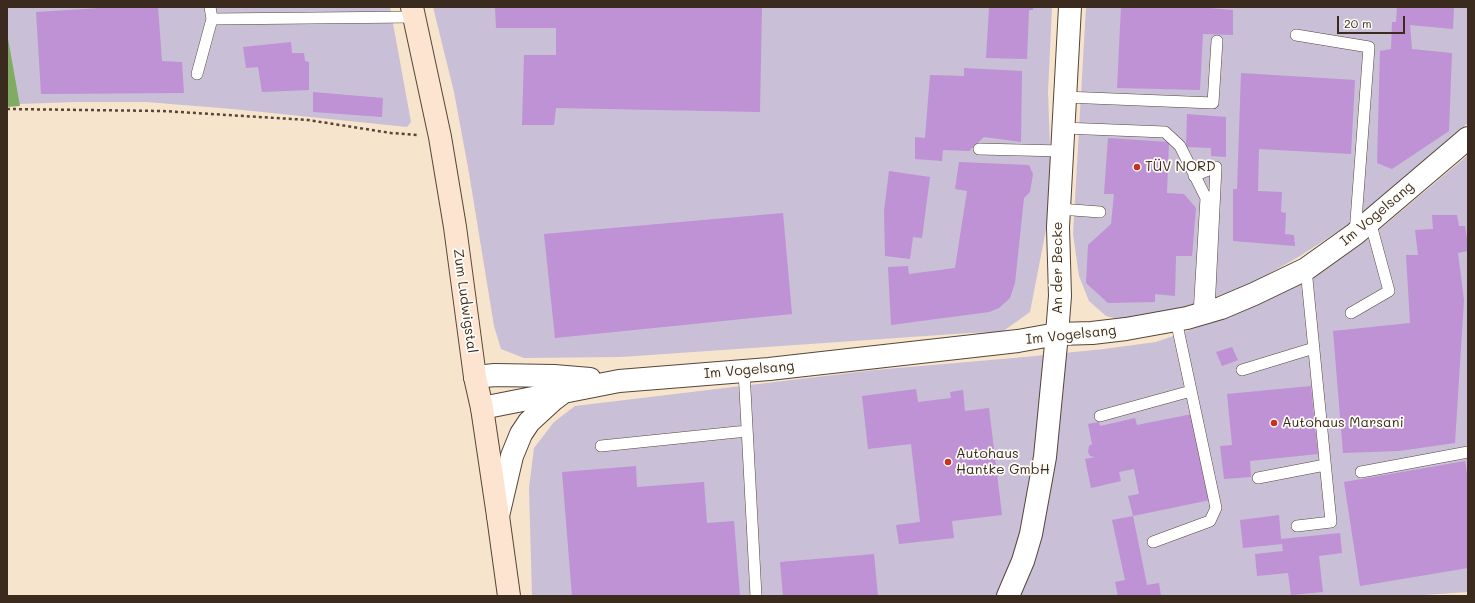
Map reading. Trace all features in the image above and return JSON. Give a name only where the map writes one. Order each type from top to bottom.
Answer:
[{"type":"street","name":"An der Becke","points":[[1008,596],[1023,561],[1031,534],[1045,457],[1060,296],[1059,209],[1070,7]]},
{"type":"street","name":"Zum Ludwigstal","points":[[413,12],[440,137],[455,227],[509,596]]},
{"type":"street","name":"Im Vogelsang","points":[[482,408],[619,381],[744,371],[1018,341],[1057,334],[1092,333],[1126,329],[1176,320],[1204,313],[1254,294],[1306,269],[1363,228],[1468,138]]},
{"type":"street","name":"Im Vogelsang","points":[[476,377],[495,375],[554,376],[619,381]]},
{"type":"street","name":"Im Vogelsang","points":[[498,516],[512,456],[521,434],[529,422],[541,410],[565,391]]},
{"type":"lane","points":[[196,74],[212,19],[210,7]]},
{"type":"lane","points":[[212,19],[413,12]]},
{"type":"lane","points":[[1296,36],[1369,47],[1363,228],[1389,291],[1351,313]]},
{"type":"lane","points":[[1065,97],[1213,103],[1217,41]]},
{"type":"lane","points":[[1063,128],[1165,132],[1180,146],[1206,198],[1204,313]]},
{"type":"lane","points":[[979,149],[1062,151]]},
{"type":"lane","points":[[1194,176],[1216,167],[1204,313]]},
{"type":"lane","points":[[1059,209],[1100,212]]},
{"type":"lane","points":[[1297,526],[1331,522],[1306,269]]},
{"type":"lane","points":[[1153,542],[1210,521],[1216,508],[1176,320]]},
{"type":"lane","points":[[1242,370],[1314,348]]},
{"type":"lane","points":[[744,371],[756,596]]},
{"type":"lane","points":[[1100,416],[1191,391]]},
{"type":"lane","points":[[601,446],[747,431]]},
{"type":"lane","points":[[1361,472],[1468,452]]},
{"type":"lane","points":[[1258,478],[1325,465]]},
{"type":"path","points":[[7,109],[163,111],[308,120],[391,133],[440,137]]},
{"type":"shaded area","points":[[7,7],[390,7],[411,122],[407,127],[233,109],[146,102],[18,104],[7,38]]},
{"type":"shaded area","points":[[433,7],[1052,7],[1048,92],[1050,149],[1049,214],[1030,312],[1002,332],[621,357],[524,358],[501,349],[494,326],[454,92]]},
{"type":"shaded area","points":[[1086,7],[1468,7],[1468,123],[1348,225],[1300,256],[1249,285],[1182,309],[1131,322],[1106,316],[1089,301],[1079,276],[1073,234]]},
{"type":"shaded area","points":[[1468,155],[1468,592],[1409,596],[532,596],[529,488],[534,448],[554,422],[575,406],[875,370],[1025,357],[1156,342],[1230,316],[1325,269],[1367,240]]},
{"type":"green space","points":[[7,33],[20,106],[7,107]]},
{"type":"building","points":[[115,7],[158,7],[162,61],[182,62],[184,93],[41,94],[36,12]]},
{"type":"building","points":[[495,7],[762,7],[760,112],[556,108],[554,125],[522,125],[524,55],[556,55],[556,28],[496,28]]},
{"type":"building","points":[[984,7],[1033,7],[1033,10],[1029,10],[1027,59],[986,58],[989,8]]},
{"type":"building","points":[[1121,7],[1197,7],[1233,10],[1233,35],[1203,34],[1200,90],[1117,88]]},
{"type":"building","points":[[1397,7],[1454,7],[1453,29],[1410,25],[1412,49],[1452,53],[1449,131],[1392,169],[1377,163],[1380,51],[1391,49],[1392,22],[1396,22]]},
{"type":"building","points":[[291,42],[292,53],[304,53],[305,61],[309,62],[309,90],[262,92],[258,67],[246,68],[243,47]]},
{"type":"building","points":[[964,68],[1022,71],[1021,142],[984,137],[969,151],[943,150],[942,161],[915,159],[915,137],[925,138],[930,75],[964,76]]},
{"type":"building","points":[[1241,73],[1355,80],[1351,154],[1259,149],[1258,191],[1282,192],[1281,212],[1286,213],[1285,234],[1294,235],[1295,246],[1233,241],[1233,189],[1237,189]]},
{"type":"building","points":[[313,92],[383,98],[382,117],[313,112]]},
{"type":"building","name":"TÜV NORD","points":[[1187,114],[1226,117],[1226,157],[1211,156],[1211,148],[1186,147]]},
{"type":"building","points":[[1108,138],[1169,142],[1167,193],[1184,194],[1196,208],[1192,256],[1176,256],[1175,296],[1155,294],[1155,302],[1108,303],[1086,283],[1088,245],[1111,224],[1114,194],[1104,194]]},
{"type":"building","points":[[959,162],[1029,165],[1033,174],[1030,192],[1024,198],[1015,283],[1010,298],[999,308],[989,312],[891,325],[888,267],[908,266],[909,274],[955,268],[967,191],[955,189]]},
{"type":"building","points":[[889,171],[930,177],[922,238],[913,237],[910,259],[885,256],[884,211]]},
{"type":"building","points":[[783,213],[792,314],[555,338],[544,234]]},
{"type":"building","points":[[1432,215],[1457,215],[1459,226],[1465,226],[1468,245],[1468,251],[1458,253],[1464,300],[1455,443],[1399,451],[1343,453],[1333,331],[1410,323],[1406,255],[1418,255],[1415,230],[1433,229]]},
{"type":"building","points":[[1232,347],[1238,360],[1222,366],[1216,352]]},
{"type":"building","points":[[1311,386],[1318,454],[1250,461],[1251,477],[1224,479],[1220,446],[1232,445],[1227,394]]},
{"type":"building","points":[[916,389],[918,402],[951,398],[950,392],[963,390],[965,411],[989,408],[1002,515],[952,521],[954,538],[899,544],[896,525],[920,522],[911,444],[868,449],[862,396]]},
{"type":"building","points":[[1192,414],[1210,500],[1133,516],[1128,496],[1139,494],[1134,469],[1119,472],[1121,481],[1091,488],[1085,459],[1095,457],[1090,456],[1088,452],[1089,446],[1092,444],[1088,424],[1099,422],[1100,426],[1135,418],[1137,425]]},
{"type":"building","points":[[1465,461],[1468,479],[1468,568],[1360,586],[1344,482]]},
{"type":"building","points":[[636,466],[637,487],[704,482],[707,523],[734,521],[740,596],[572,596],[562,472]]},
{"type":"building","points":[[1279,515],[1281,539],[1340,533],[1342,553],[1319,556],[1323,592],[1291,595],[1288,573],[1257,576],[1255,554],[1283,551],[1282,544],[1243,548],[1240,520]]},
{"type":"building","points":[[1133,516],[1147,585],[1159,583],[1161,596],[1118,596],[1115,582],[1125,580],[1112,520]]},
{"type":"building","points":[[874,554],[878,596],[783,596],[780,562]]},
{"type":"place","name":"TÜV NORD","points":[[1137,167]]},
{"type":"place","name":"Autohaus Marsani","points":[[1274,423]]},
{"type":"place","name":"Autohaus Hantke GmbH","points":[[948,462]]}]
